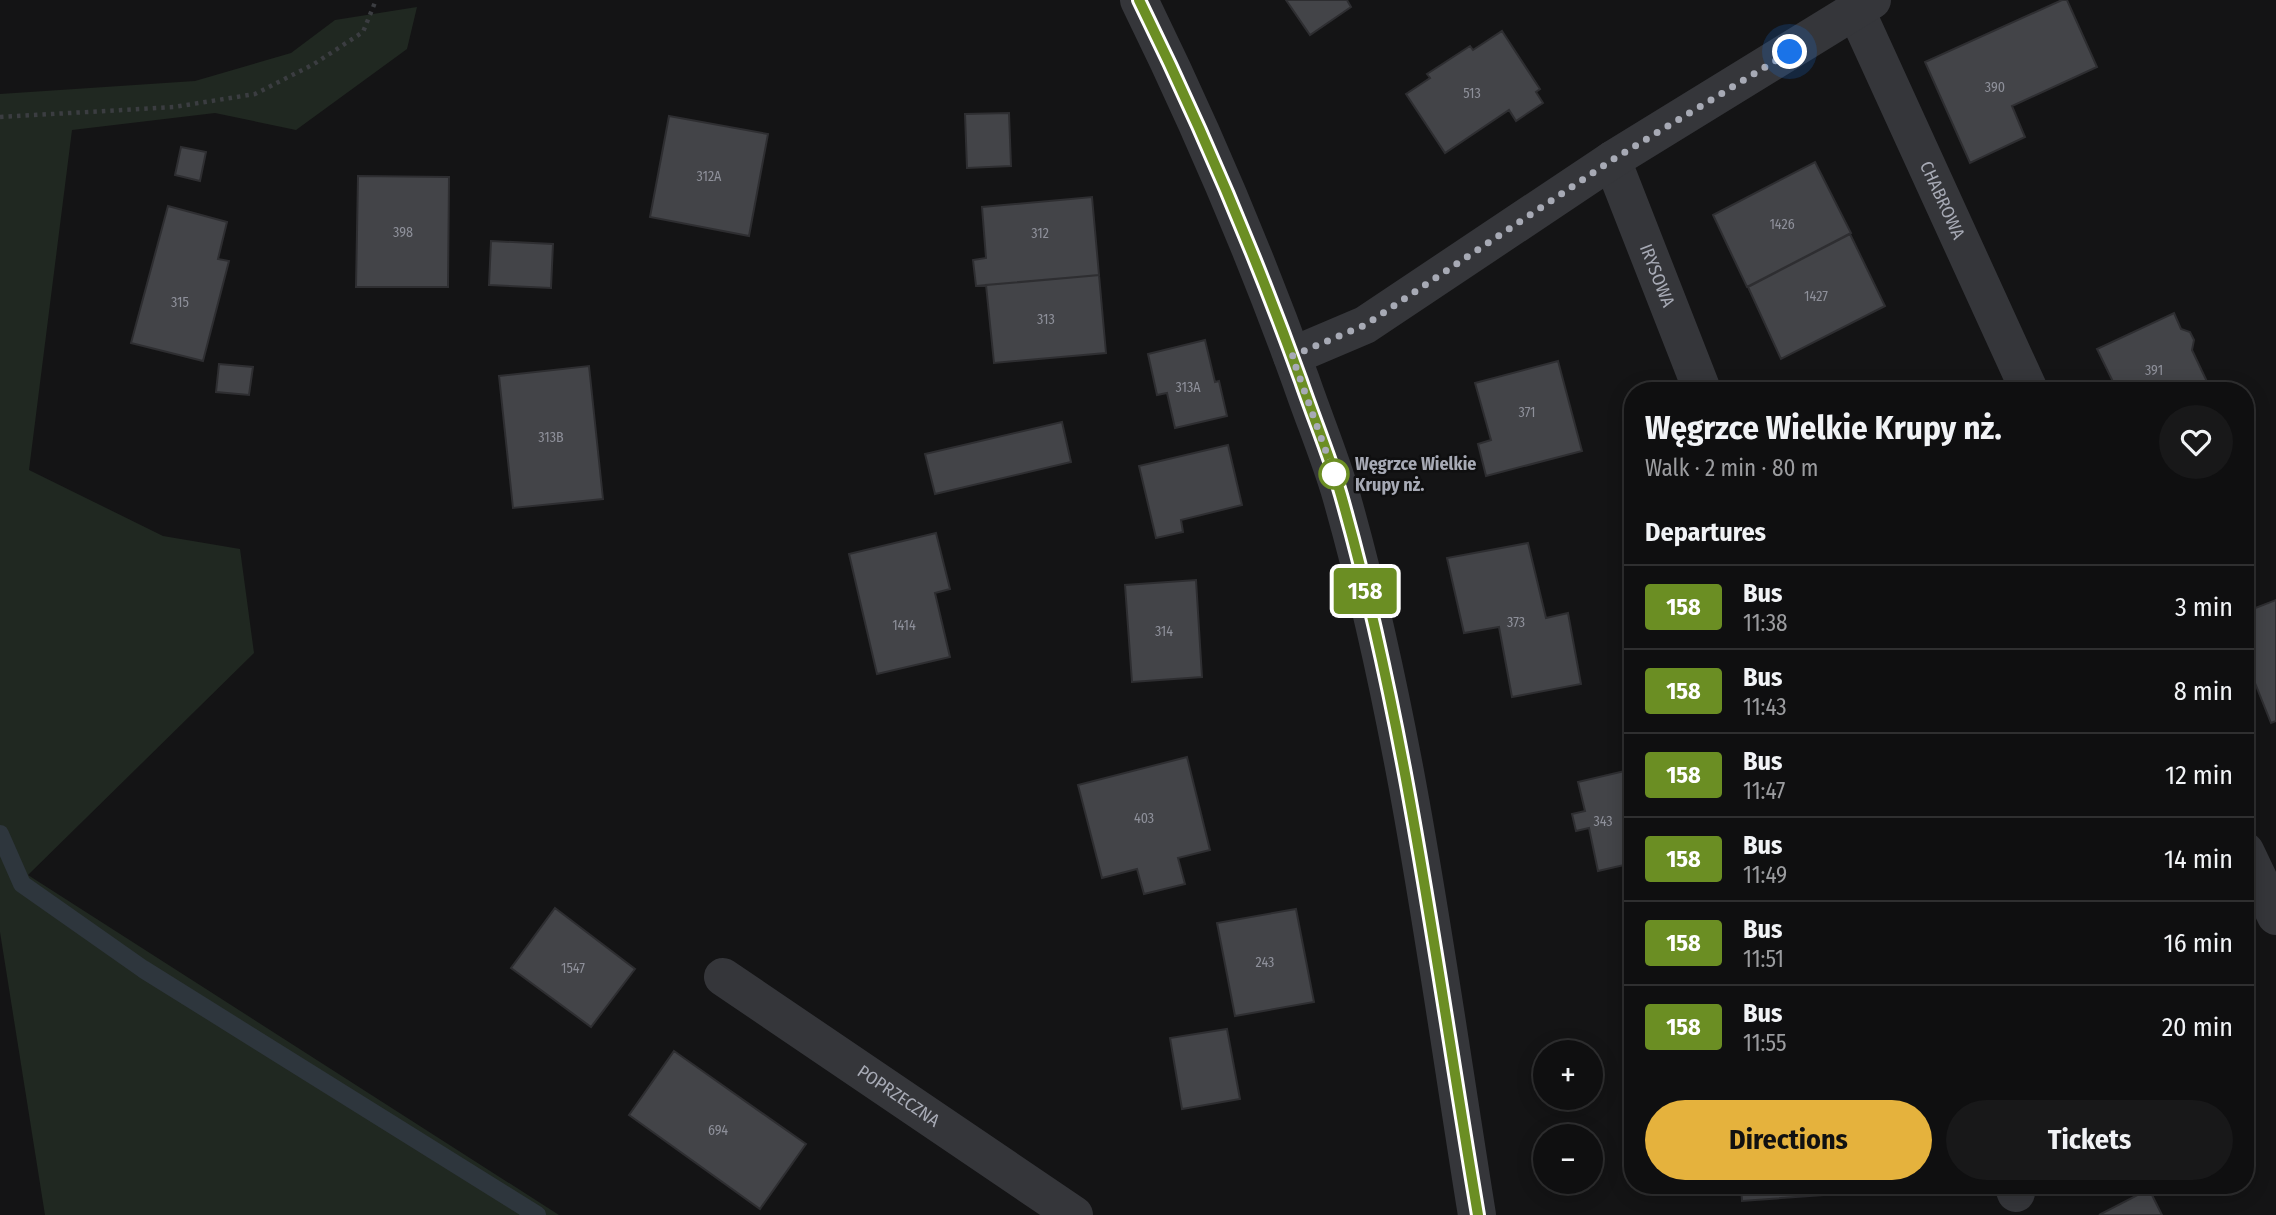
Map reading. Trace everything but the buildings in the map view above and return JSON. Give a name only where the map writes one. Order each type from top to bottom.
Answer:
[{"type":"street","points":[[1139,0],[1176,74],[1237,213],[1341,493],[1377,635],[1421,860],[1478,1215]]},
{"type":"street","points":[[1292,356],[1365,325],[1612,160],[1864,6]]},
{"type":"street","name":"CHABROWA","points":[[1864,6],[2026,382]]},
{"type":"street","name":"IRYSOWA","points":[[1612,160],[1699,382]]},
{"type":"street","points":[[2254,870],[2276,916]]},
{"type":"street","name":"POPRZECZNA","points":[[723,977],[1074,1215]]},
{"type":"path","points":[[0,117],[173,107],[256,94],[314,64],[363,32],[376,0]]},
{"type":"shaded area","points":[[417,7],[407,49],[296,130],[215,113],[72,130],[29,470],[163,536],[240,549],[254,653],[28,875],[559,1215],[45,1215],[0,932],[0,94],[195,81],[291,53],[335,20]]},
{"type":"waterway","points":[[0,834],[22,884],[143,969],[537,1215]]},
{"type":"bus line","name":"158","points":[[1139,0],[1176,74],[1237,213],[1341,493],[1377,635],[1421,860],[1478,1215]]},
{"type":"place","name":"Węgrzce Wielkie Krupy nż.","points":[[1334,474]]},
{"type":"route","points":[[1334,474],[1292,356],[1365,325],[1612,160],[1790,52]]}]
